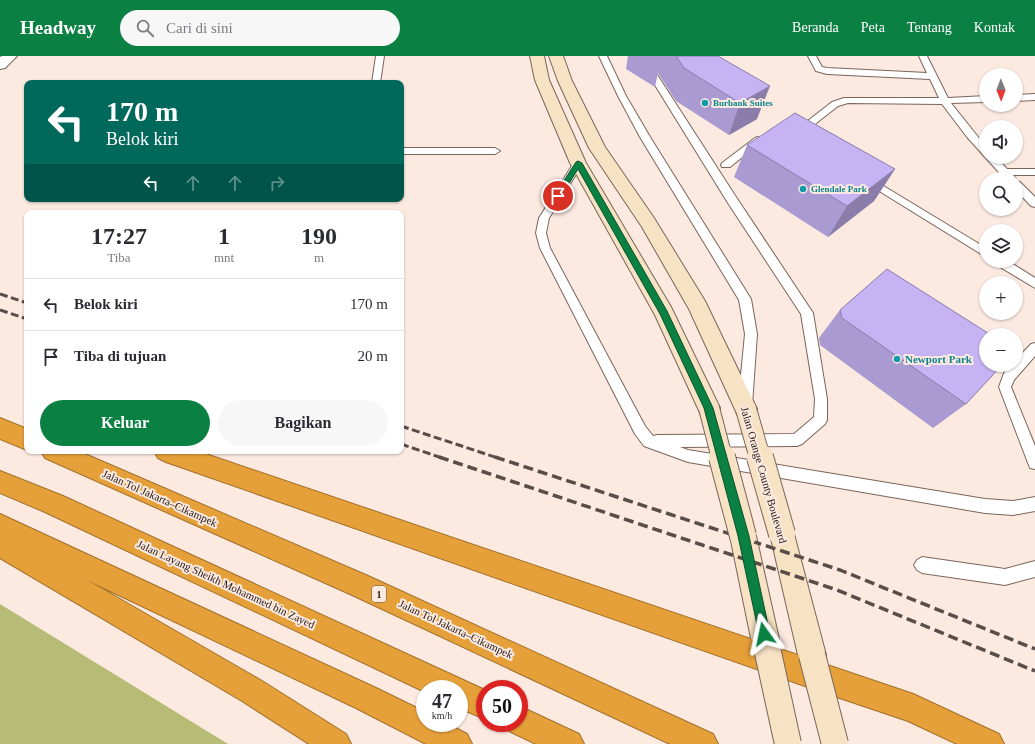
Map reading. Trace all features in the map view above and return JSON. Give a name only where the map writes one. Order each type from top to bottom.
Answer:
[{"type":"highway","points":[[1,431],[24,426]]},
{"type":"highway","points":[[1,431],[24,439]]},
{"type":"highway","points":[[1,431],[24,444]]},
{"type":"highway","name":"1","points":[[46,454],[95,474],[688,744]]},
{"type":"highway","name":"Jalan Tol Jakarta–Cikampek","points":[[60,454],[359,585],[703,744]]},
{"type":"highway","points":[[175,454],[443,545],[819,677],[913,708],[989,744]]},
{"type":"highway","name":"Jalan Layang Sheikh Mohammed bin Zayed","points":[[0,482],[62,508],[432,680]]},
{"type":"highway","points":[[0,526],[366,698],[457,744]]},
{"type":"highway","points":[[0,544],[252,691],[336,744]]},
{"type":"highway","points":[[528,725],[569,744]]},
{"type":"main road","points":[[537,56],[542,80],[578,163],[664,313],[709,408],[743,536],[788,744]]},
{"type":"main road","name":"Jalan Orange County Boulevard","points":[[556,56],[565,81],[597,148],[648,223],[698,307],[746,408],[782,534],[835,744]]},
{"type":"street","points":[[0,65],[10,56]]},
{"type":"lane","points":[[376,80],[380,56]]},
{"type":"lane","points":[[603,56],[622,96],[645,137],[745,299],[751,334],[746,408]]},
{"type":"lane","points":[[641,56],[732,200],[807,313],[821,399],[820,420],[797,440],[649,442]]},
{"type":"lane","points":[[812,56],[819,69],[827,71],[932,76]]},
{"type":"lane","points":[[923,56],[945,101],[979,145]]},
{"type":"lane","points":[[1023,98],[1035,97]]},
{"type":"lane","points":[[805,141],[794,132],[835,104],[847,100],[945,101],[979,99]]},
{"type":"lane","points":[[726,165],[762,137],[767,136]]},
{"type":"lane","points":[[404,151],[495,151]]},
{"type":"lane","points":[[578,163],[544,218],[541,233],[544,248],[640,430],[649,442],[688,456],[985,506],[1013,508],[1034,505]]},
{"type":"lane","points":[[997,164],[1004,172]]},
{"type":"lane","points":[[855,172],[915,207],[979,248]]},
{"type":"lane","points":[[1023,174],[1035,172]]},
{"type":"lane","points":[[1023,191],[1035,203]]},
{"type":"lane","points":[[1010,268],[1035,284]]},
{"type":"lane","points":[[1035,348],[1008,377],[1005,387],[1035,463]]},
{"type":"lane","points":[[922,565],[1005,578],[1035,569]]},
{"type":"green space","points":[[0,604],[228,744],[0,744]]},
{"type":"building","points":[[676,56],[718,56],[770,86],[740,103],[684,68]]},
{"type":"building","points":[[795,113],[895,169],[847,206],[747,145]]},
{"type":"building","points":[[887,269],[980,328],[979,372],[996,372],[966,404],[842,318],[840,310]]},
{"type":"railway","points":[[0,294],[24,302]]},
{"type":"railway","points":[[0,310],[24,318]]},
{"type":"railway","points":[[404,427],[498,458]]},
{"type":"railway","points":[[404,445],[442,458]]},
{"type":"railway","points":[[439,457],[837,590],[1035,671]]},
{"type":"railway","points":[[495,457],[840,570],[1035,649]]},
{"type":"place","name":"Burbank Suites","points":[[705,103]]},
{"type":"place","name":"Glendale Park","points":[[803,189]]},
{"type":"place","name":"Newport Park","points":[[897,359]]},
{"type":"route","points":[[558,196],[578,163],[664,313],[709,408],[743,536],[764,634]]}]
